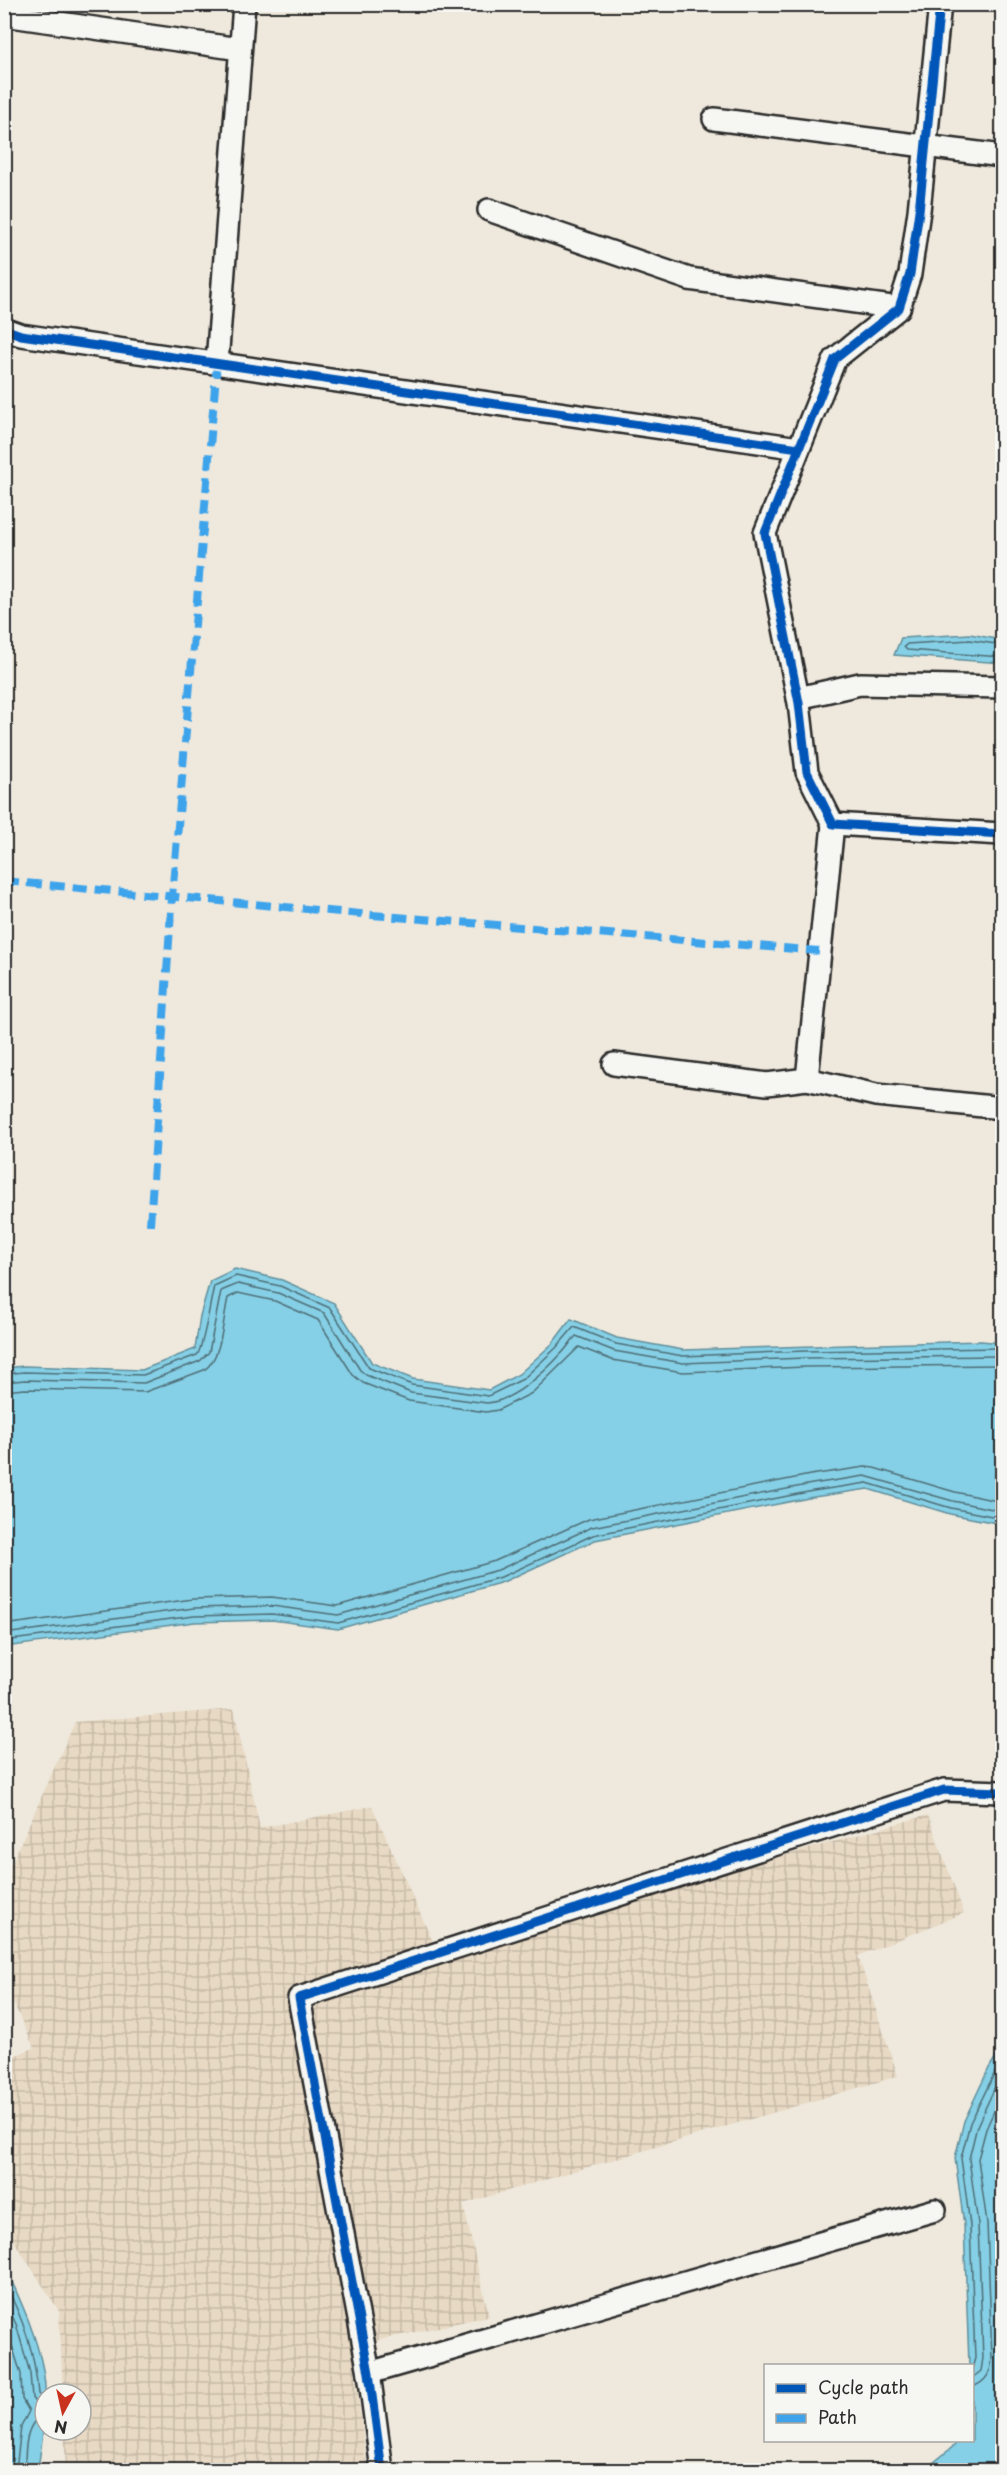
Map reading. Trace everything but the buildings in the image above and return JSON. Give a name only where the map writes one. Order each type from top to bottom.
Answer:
[{"type":"street","points":[[217,363],[244,4]]},
{"type":"street","points":[[807,1079],[833,824],[807,772],[798,698],[765,533],[835,359],[899,308],[910,274],[926,147],[940,4]]},
{"type":"street","points":[[4,15],[240,49]]},
{"type":"street","points":[[714,119],[1002,156]]},
{"type":"street","points":[[489,210],[689,279],[899,308]]},
{"type":"street","points":[[4,329],[21,335],[799,448]]},
{"type":"street","points":[[798,698],[860,684],[1002,687]]},
{"type":"street","points":[[833,824],[1002,834]]},
{"type":"street","points":[[614,1064],[766,1084],[807,1079],[876,1095],[1002,1108]]},
{"type":"street","points":[[382,2470],[369,2373],[299,1998],[944,1790],[1002,1792]]},
{"type":"street","points":[[369,2373],[935,2210]]},
{"type":"shaded area","points":[[234,1709],[260,1828],[372,1806],[438,1953],[928,1815],[964,1913],[858,1956],[898,2076],[463,2204],[489,2316],[352,2346],[367,2470],[66,2470],[65,2442],[93,2442],[93,2382],[62,2382],[59,2311],[14,2241],[5,2204],[4,2060],[34,2048],[5,1985],[5,1878],[75,1722]]},
{"type":"water","points":[[970,634],[1002,640],[1002,663],[894,655],[901,638]]},
{"type":"water","points":[[235,1269],[282,1280],[334,1303],[372,1363],[413,1379],[489,1390],[519,1374],[552,1344],[571,1319],[617,1338],[683,1350],[981,1341],[1002,1343],[1002,1524],[950,1514],[868,1489],[814,1497],[595,1540],[503,1582],[338,1629],[272,1620],[195,1622],[5,1647],[5,1368],[24,1366],[142,1370],[195,1349],[200,1316],[210,1281]]},
{"type":"water","points":[[1002,2047],[1002,2470],[914,2470],[928,2467],[956,2442],[974,2442],[974,2364],[969,2364],[964,2225],[955,2158],[964,2121],[989,2068]]},
{"type":"water","points":[[5,2266],[32,2330],[45,2382],[33,2382],[33,2442],[42,2442],[38,2470],[5,2470]]},
{"type":"marked path","points":[[150,1225],[172,897],[217,363]]},
{"type":"marked path","points":[[4,881],[372,915],[819,951]]},
{"type":"cycle path","points":[[940,4],[919,211],[910,274],[899,308],[835,359],[765,533],[799,703],[807,772],[833,824],[1002,834]]},
{"type":"cycle path","points":[[4,329],[21,335],[799,448]]},
{"type":"cycle path","points":[[382,2470],[369,2373],[299,1998],[944,1790],[1002,1792]]}]
